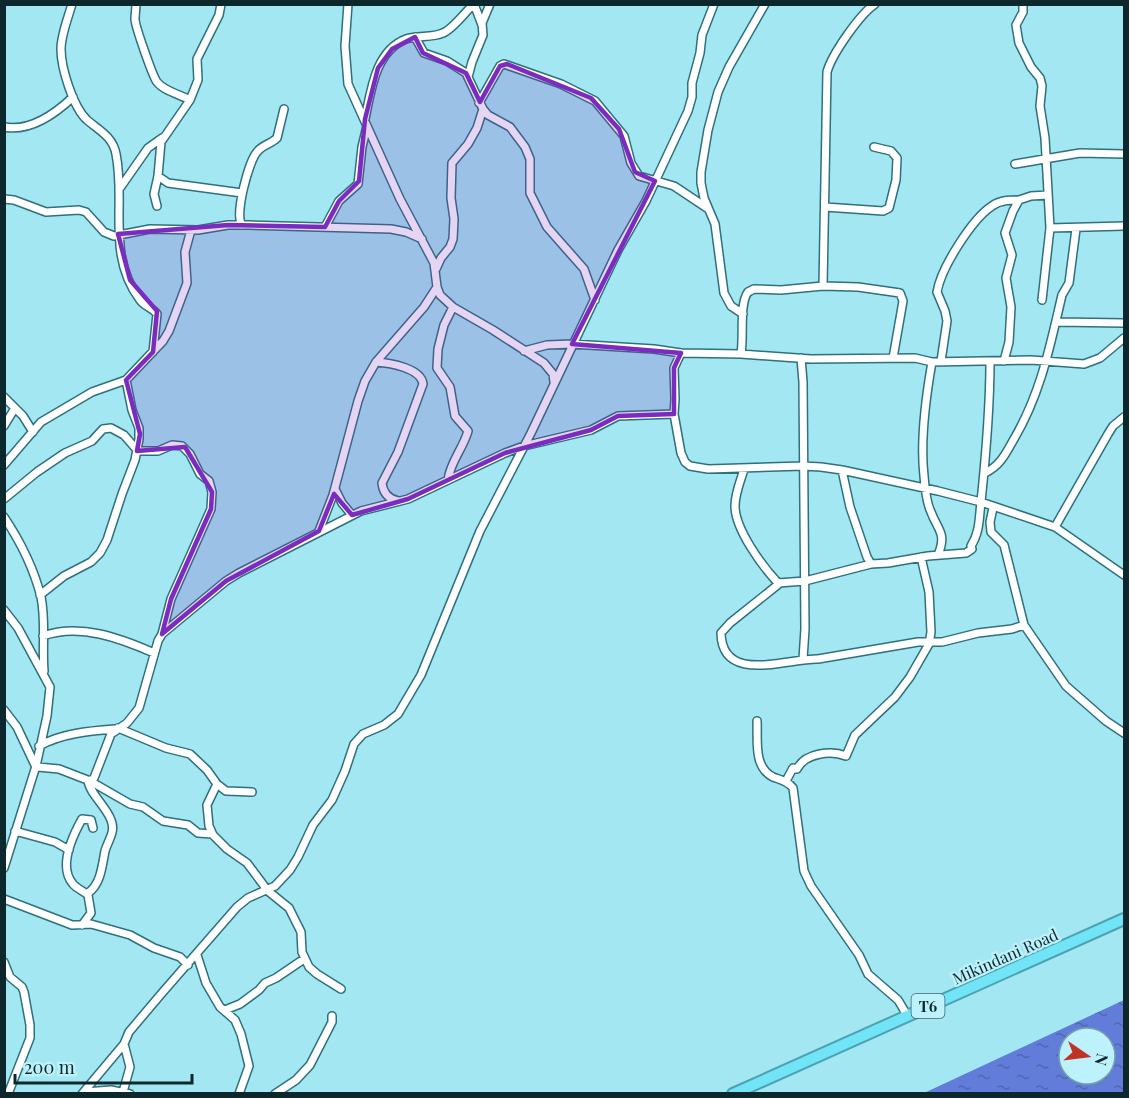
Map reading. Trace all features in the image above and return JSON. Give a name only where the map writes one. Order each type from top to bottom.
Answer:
[{"type":"highway","name":"Mikindani Road","points":[[733,1094],[1125,919]]},
{"type":"street","points":[[72,4],[61,49],[73,97],[80,113],[112,142],[116,154],[120,188],[118,234],[124,268],[140,300],[157,314],[153,352]]},
{"type":"street","points":[[136,4],[135,21],[155,80],[160,85],[190,100]]},
{"type":"street","points":[[157,206],[154,194],[160,145],[190,100],[198,80],[197,59],[219,15],[221,4]]},
{"type":"street","points":[[348,4],[345,65],[348,84],[405,210],[423,239],[434,263],[437,287],[446,302],[453,307],[544,363],[553,374],[554,381]]},
{"type":"street","points":[[325,227],[339,201],[358,184],[366,123],[375,79],[383,58],[404,40],[442,34],[474,4],[482,25],[482,39],[468,77]]},
{"type":"street","points":[[482,25],[490,4]]},
{"type":"street","points":[[83,1093],[124,1044],[129,1032],[243,902],[268,891],[294,864],[313,825],[332,800],[354,744],[363,734],[392,720],[411,695],[480,531],[524,446],[618,250],[639,215],[691,101],[692,83],[702,35],[714,4]]},
{"type":"street","points":[[743,314],[731,306],[724,293],[715,224],[702,190],[701,172],[715,102],[726,73],[765,4]]},
{"type":"street","points":[[823,286],[827,72],[840,46],[875,4]]},
{"type":"street","points":[[1023,4],[1024,10],[1016,24],[1016,30],[1021,48],[1041,82],[1040,106],[1046,158],[1050,228],[1042,300]]},
{"type":"street","points":[[415,37],[424,53],[464,71],[481,106],[488,115],[510,127],[525,147],[530,159],[530,193],[547,227],[584,268],[595,300]]},
{"type":"street","points":[[435,272],[438,262],[450,247],[453,239],[452,163],[468,144],[477,128],[481,106],[500,66],[504,64],[561,84],[591,98],[624,136],[635,172],[643,179],[678,188],[710,210]]},
{"type":"street","points":[[4,127],[20,128],[39,122],[73,97]]},
{"type":"street","points":[[242,225],[238,216],[242,193],[254,155],[260,148],[277,138],[284,109]]},
{"type":"street","points":[[120,188],[148,148],[164,136]]},
{"type":"street","points":[[825,207],[876,211],[888,209],[896,183],[897,160],[891,151],[874,147]]},
{"type":"street","points":[[1015,164],[1080,153],[1125,154]]},
{"type":"street","points":[[158,176],[168,183],[242,193]]},
{"type":"street","points":[[941,361],[947,321],[937,290],[943,274],[963,239],[978,218],[1000,202],[1048,195]]},
{"type":"street","points":[[4,199],[14,200],[46,212],[79,210],[86,212],[107,234],[114,236],[150,229],[191,230],[242,225],[391,229],[423,239]]},
{"type":"street","points":[[1004,361],[1009,342],[1011,307],[1006,280],[1012,257],[1005,233],[1013,211],[1020,200]]},
{"type":"street","points":[[1050,228],[1125,226]]},
{"type":"street","points":[[985,473],[1003,460],[1023,423],[1043,377],[1062,295],[1068,283],[1076,229]]},
{"type":"street","points":[[4,465],[41,422],[92,392],[126,380],[153,352],[169,330],[186,288],[185,252],[191,230]]},
{"type":"street","points":[[741,354],[745,296],[751,290],[823,286],[858,287],[900,293],[903,301],[893,358]]},
{"type":"street","points":[[320,531],[335,489],[365,381],[376,362],[429,301],[437,287]]},
{"type":"street","points":[[448,480],[450,465],[458,455],[468,431],[456,419],[450,387],[438,370],[438,349],[443,329],[453,307]]},
{"type":"street","points":[[1057,322],[1125,323]]},
{"type":"street","points":[[524,351],[547,345],[573,344],[681,353],[801,358],[919,358],[932,362],[1004,361],[1076,364],[1091,363],[1125,338]]},
{"type":"street","points":[[681,353],[674,368],[674,414],[681,453],[688,464],[708,469],[802,466],[842,470],[981,502],[993,508],[1055,527],[1125,575]]},
{"type":"street","points":[[801,358],[805,581],[803,659]]},
{"type":"street","points":[[376,362],[400,367],[423,379],[409,425],[382,483],[384,492],[400,501]]},
{"type":"street","points":[[932,362],[925,418],[924,476],[931,513],[942,532],[938,555]]},
{"type":"street","points":[[990,362],[988,448],[977,536],[970,546],[972,549],[966,553],[871,564],[805,581],[780,584],[729,623],[721,633],[721,637],[730,658],[750,666],[818,659],[918,642],[929,644],[1024,625]]},
{"type":"street","points":[[40,595],[64,576],[87,565],[100,553],[107,540],[137,450],[140,434],[126,380]]},
{"type":"street","points":[[4,397],[23,416],[33,432]]},
{"type":"street","points":[[4,426],[15,408]]},
{"type":"street","points":[[162,634],[226,581],[352,514],[400,501],[491,458],[524,446],[591,430],[618,416],[674,414]]},
{"type":"street","points":[[1055,527],[1113,426],[1125,417]]},
{"type":"street","points":[[4,499],[65,453],[92,441],[104,429],[111,428],[124,435],[137,450],[158,451],[172,445],[182,446],[190,454],[200,474],[209,481],[212,492],[211,509],[171,599],[139,708],[127,723],[111,734],[96,776],[89,781]]},
{"type":"street","points":[[744,469],[735,506],[739,525],[772,578],[780,584]]},
{"type":"street","points":[[842,470],[850,507],[871,564]]},
{"type":"street","points":[[335,489],[352,514]]},
{"type":"street","points":[[993,508],[990,522],[991,532],[1004,545],[1024,625],[1065,686],[1125,734]]},
{"type":"street","points":[[4,517],[27,559],[40,595],[45,675]]},
{"type":"street","points":[[786,781],[793,768],[797,769],[799,764],[813,757],[827,752],[846,756],[855,735],[895,698],[910,677],[929,644],[931,632],[929,592],[921,557]]},
{"type":"street","points":[[4,610],[18,628],[50,687],[37,767],[4,868]]},
{"type":"street","points":[[43,636],[63,631],[100,634],[128,641],[154,653]]},
{"type":"street","points":[[4,710],[18,726],[37,767]]},
{"type":"street","points":[[757,721],[760,763],[769,774],[786,781],[794,788],[804,871],[811,886],[859,955],[868,974],[898,1000],[907,1015]]},
{"type":"street","points":[[39,746],[49,740],[117,729],[166,748],[190,754],[226,791],[252,792]]},
{"type":"street","points":[[37,767],[59,769],[89,781],[130,804],[143,807],[163,821],[188,825],[198,833],[212,834]]},
{"type":"street","points":[[88,893],[98,880],[113,828],[100,799],[90,790],[89,781]]},
{"type":"street","points":[[218,784],[207,805],[212,834],[227,849],[251,866],[268,891],[289,908],[300,929],[304,959],[317,974],[341,989]]},
{"type":"street","points":[[88,893],[74,885],[66,873],[65,863],[82,819],[92,821],[93,828]]},
{"type":"street","points":[[15,831],[55,842],[69,850]]},
{"type":"street","points":[[82,925],[91,913],[88,893]]},
{"type":"street","points":[[4,899],[72,925],[91,924],[130,935],[157,949],[174,954],[188,965]]},
{"type":"street","points":[[197,955],[206,983],[216,1002],[235,1020],[242,1034],[249,1066],[239,1094]]},
{"type":"street","points":[[225,1010],[240,1004],[265,983],[304,959]]},
{"type":"street","points":[[4,962],[10,977],[22,987],[30,1025],[30,1038],[8,1094]]},
{"type":"street","points":[[235,1020],[240,1004]]},
{"type":"street","points":[[275,1094],[296,1080],[313,1061],[332,1022],[332,1016]]},
{"type":"street","points":[[83,1093],[101,1090],[127,1093],[130,1067],[124,1044]]},
{"type":"highlighted area","points":[[415,37],[423,53],[466,73],[480,102],[500,66],[507,64],[591,98],[619,129],[635,172],[655,181],[572,344],[681,353],[674,368],[674,414],[618,416],[591,430],[505,453],[408,499],[352,515],[334,494],[319,531],[226,581],[162,634],[171,599],[211,509],[212,492],[185,447],[137,451],[140,434],[126,380],[153,352],[157,311],[130,280],[118,234],[228,225],[325,227],[339,201],[359,181],[365,119],[378,68],[392,49]]},
{"type":"water","points":[[1124,1000],[1124,1093],[924,1093],[1057,1031],[1057,1086],[1117,1086],[1117,1026],[1068,1026]]}]
